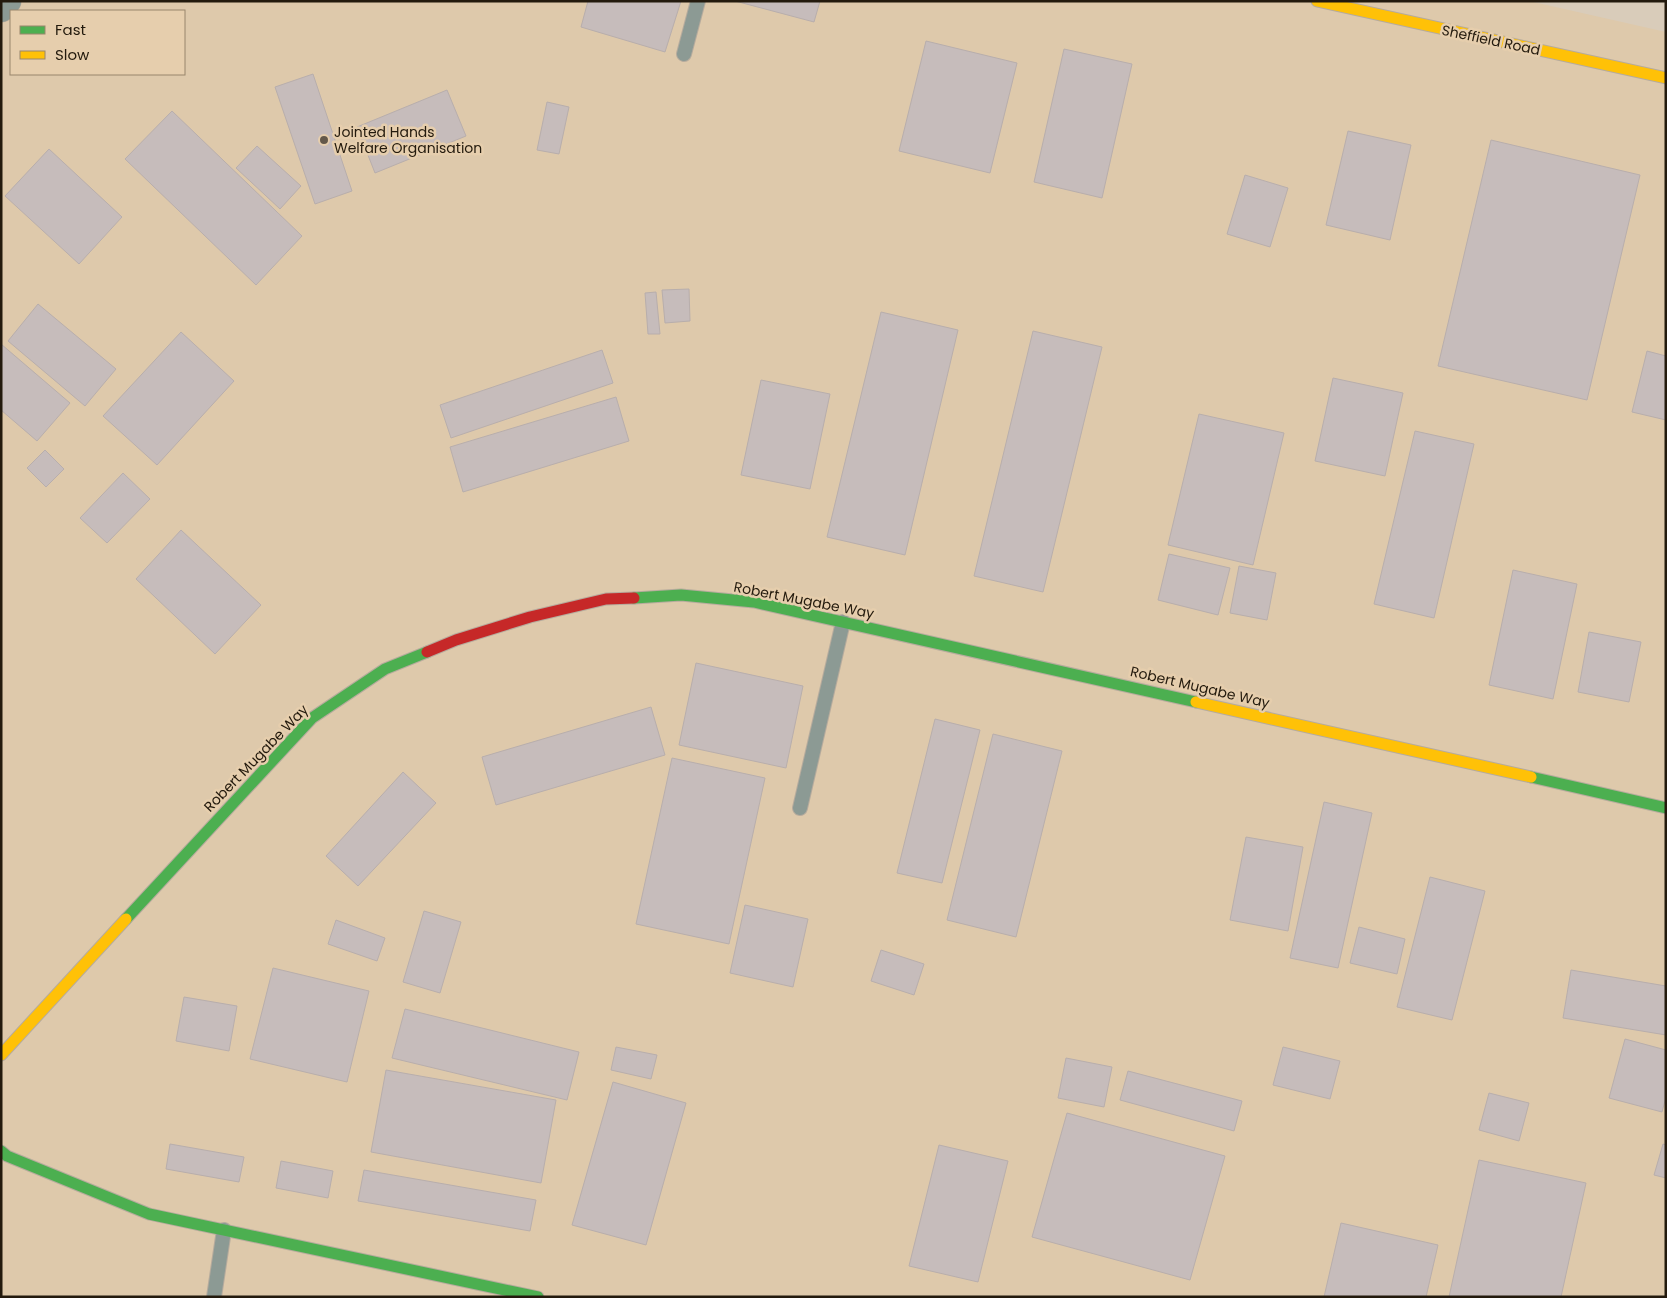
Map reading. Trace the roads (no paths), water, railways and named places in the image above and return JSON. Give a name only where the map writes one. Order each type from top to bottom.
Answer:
[{"type":"street","points":[[1,8],[7,1]]},
{"type":"street","name":"Sheffield Road","points":[[1317,1],[1666,78]]},
{"type":"street","name":"Robert Mugabe Way","points":[[1,1055],[312,718],[385,669],[456,640],[530,617],[606,600],[681,595],[754,602],[1666,808]]},
{"type":"street","points":[[1,1151],[7,1156],[149,1214],[538,1297]]},
{"type":"lane","points":[[684,54],[698,1]]},
{"type":"lane","points":[[800,808],[843,622]]},
{"type":"lane","points":[[214,1297],[224,1230]]},
{"type":"place","name":"Jointed Hands Welfare Organisation","points":[[324,140]]}]
